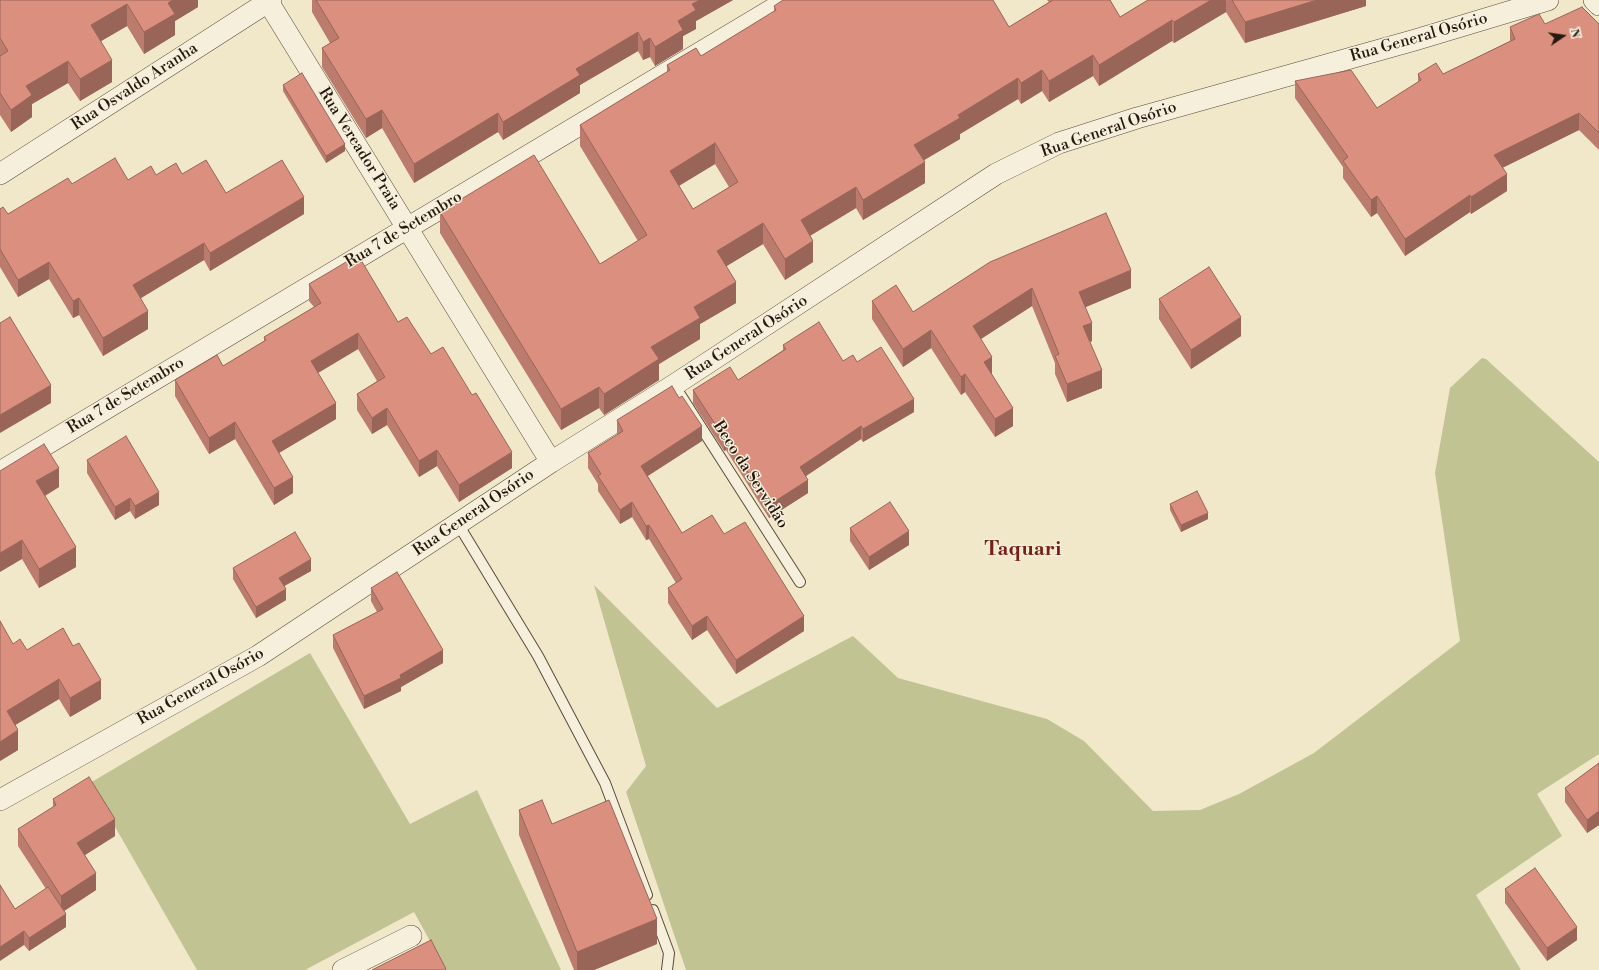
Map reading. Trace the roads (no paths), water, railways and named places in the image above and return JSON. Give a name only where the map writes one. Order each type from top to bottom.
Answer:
[{"type":"street","name":"Rua Vereador Praia","points":[[269,0],[551,462]]},
{"type":"street","name":"Rua Osvaldo Aranha","points":[[0,174],[269,0]]},
{"type":"street","name":"Rua 7 de Setembro","points":[[0,472],[788,0]]},
{"type":"street","name":"Rua General Osório","points":[[0,800],[258,656],[551,462],[674,385],[996,174],[1059,143],[1137,118],[1415,40],[1548,0]]},
{"type":"street","points":[[1594,0],[1599,5]]},
{"type":"street","points":[[342,970],[411,936]]},
{"type":"lane","name":"Beco da Servidão","points":[[674,385],[800,582]]},
{"type":"lane","points":[[458,524],[538,656],[605,783],[669,954],[667,970]]},
{"type":"district","name":"Taquari","points":[[1023,550]]}]
